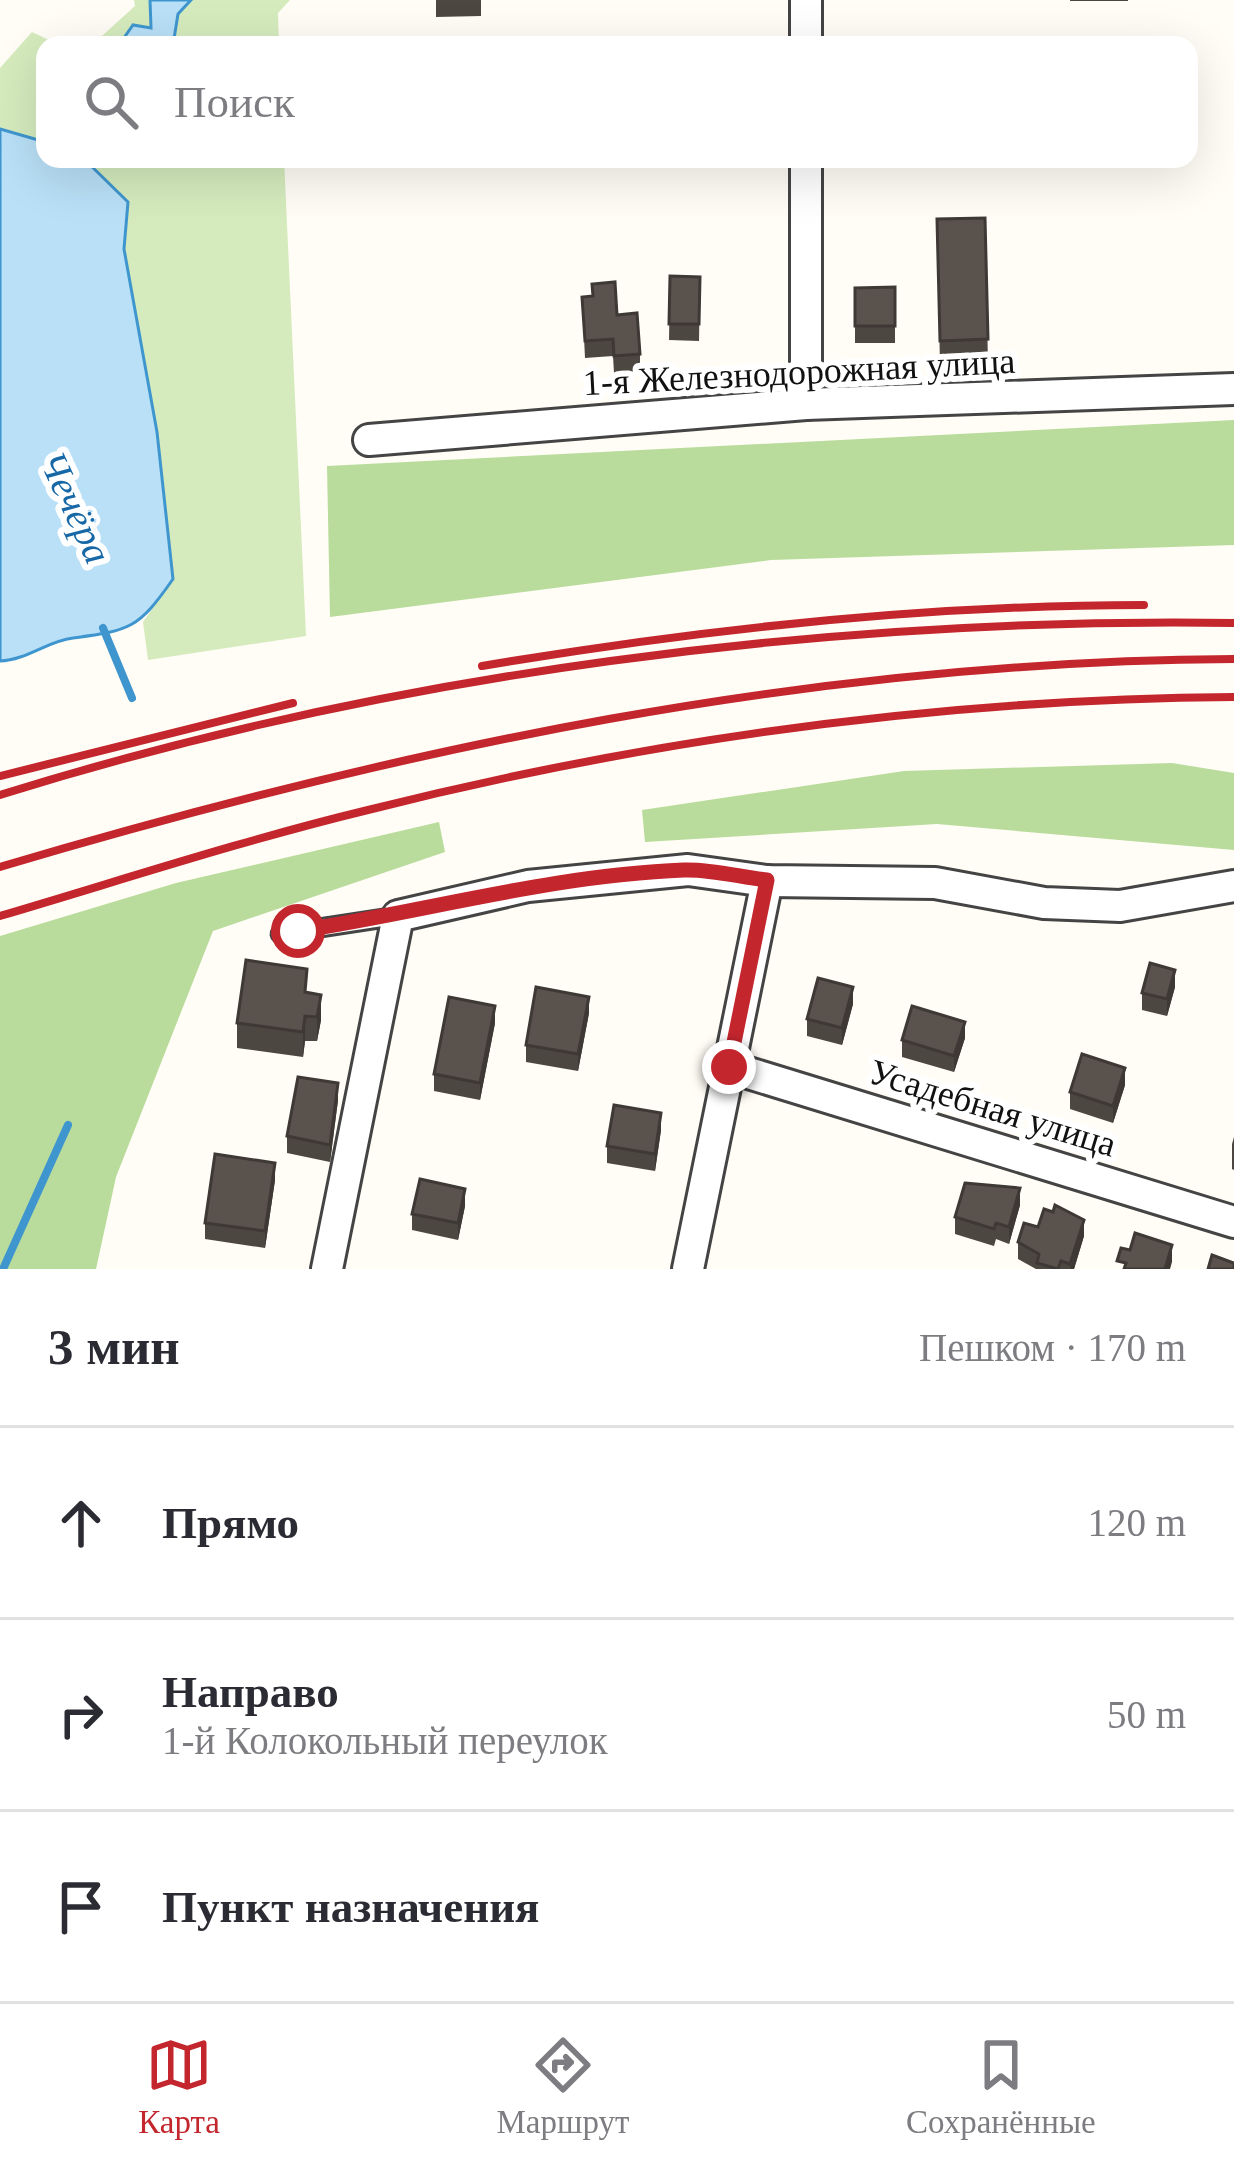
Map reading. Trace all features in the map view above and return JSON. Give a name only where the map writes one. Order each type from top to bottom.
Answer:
[{"type":"street","points":[[806,0],[806,36]]},
{"type":"street","points":[[806,168],[806,404]]},
{"type":"street","name":"1-я Железнодорожная улица","points":[[369,440],[806,404],[1234,389]]},
{"type":"street","points":[[327,1269],[398,916],[528,886],[688,870],[767,880],[935,883],[1044,903],[1120,906],[1234,886]]},
{"type":"street","points":[[688,1269],[767,880]]},
{"type":"street","name":"Усадебная улица","points":[[729,1067],[1234,1222]]},
{"type":"lane","points":[[280,934],[398,916]]},
{"type":"green space","points":[[134,0],[150,0],[151,28],[134,25],[126,36],[102,36],[135,6]]},
{"type":"green space","points":[[191,0],[290,0],[278,13],[279,36],[174,36],[178,14]]},
{"type":"green space","points":[[32,32],[40,36],[36,36],[36,139],[0,129],[0,68]]},
{"type":"green space","points":[[91,168],[284,168],[306,636],[148,660],[143,622],[173,579],[157,432],[124,249],[128,202]]},
{"type":"green space","points":[[1234,420],[1234,545],[771,560],[330,617],[327,466]]},
{"type":"green space","points":[[1172,763],[1234,773],[1234,850],[937,824],[645,842],[642,810],[904,771]]},
{"type":"green space","points":[[439,822],[445,852],[213,931],[116,1177],[96,1269],[0,1269],[0,936],[176,883]]},
{"type":"water","points":[[150,0],[191,0],[178,14],[174,36],[125,36],[133,25],[151,28]]},
{"type":"water","points":[[0,129],[36,139],[36,168],[93,168],[128,202],[124,249],[157,432],[173,579],[132,624],[0,661]]},
{"type":"building","points":[[985,218],[988,339],[940,341],[937,219]]},
{"type":"building","points":[[670,276],[700,277],[699,324],[669,324]]},
{"type":"building","points":[[615,282],[617,315],[637,313],[640,354],[614,356],[613,339],[585,341],[582,297],[593,296],[592,284]]},
{"type":"building","points":[[895,287],[895,326],[855,326],[855,288]]},
{"type":"building","points":[[246,960],[307,969],[305,992],[321,995],[317,1017],[305,1016],[303,1032],[237,1023]]},
{"type":"building","points":[[1150,963],[1175,970],[1167,999],[1142,993]]},
{"type":"building","points":[[818,978],[853,987],[842,1028],[807,1019]]},
{"type":"building","points":[[536,987],[589,997],[578,1054],[526,1045]]},
{"type":"building","points":[[449,997],[495,1006],[480,1083],[434,1074]]},
{"type":"building","points":[[912,1006],[965,1022],[954,1056],[902,1040]]},
{"type":"building","points":[[1082,1054],[1125,1068],[1113,1106],[1070,1092]]},
{"type":"building","points":[[298,1077],[338,1083],[330,1145],[287,1136]]},
{"type":"building","points":[[614,1105],[661,1113],[655,1154],[607,1146]]},
{"type":"building","points":[[215,1154],[275,1163],[265,1231],[205,1223]]},
{"type":"building","points":[[420,1179],[465,1189],[458,1223],[412,1214]]},
{"type":"building","points":[[965,1183],[1020,1188],[1009,1227],[996,1223],[994,1229],[955,1217]]},
{"type":"building","points":[[1055,1205],[1084,1220],[1070,1264],[1061,1261],[1058,1269],[1037,1263],[1039,1254],[1018,1242],[1024,1223],[1038,1227],[1044,1209],[1053,1212]]},
{"type":"building","points":[[1135,1233],[1172,1245],[1165,1269],[1124,1269],[1126,1263],[1117,1261],[1121,1248],[1130,1250]]},
{"type":"building","points":[[1212,1255],[1234,1263],[1234,1269],[1208,1269]]},
{"type":"waterway","name":"Чечёра","points":[[103,628],[132,698]]},
{"type":"waterway","name":"Чечёра","points":[[3,1269],[68,1125]]},
{"type":"railway","points":[[482,666],[812,622],[977,609],[1144,605]]},
{"type":"railway","points":[[0,795],[148,752],[300,716],[454,685],[610,661],[924,630],[1234,623]]},
{"type":"railway","points":[[0,867],[304,784],[610,719],[920,675],[1234,659]]},
{"type":"railway","points":[[0,916],[322,822],[581,763],[906,715],[1234,697]]},
{"type":"railway","points":[[0,776],[293,703]]},
{"type":"route","points":[[298,931],[398,916],[528,886],[688,870],[767,880],[729,1067]]}]
